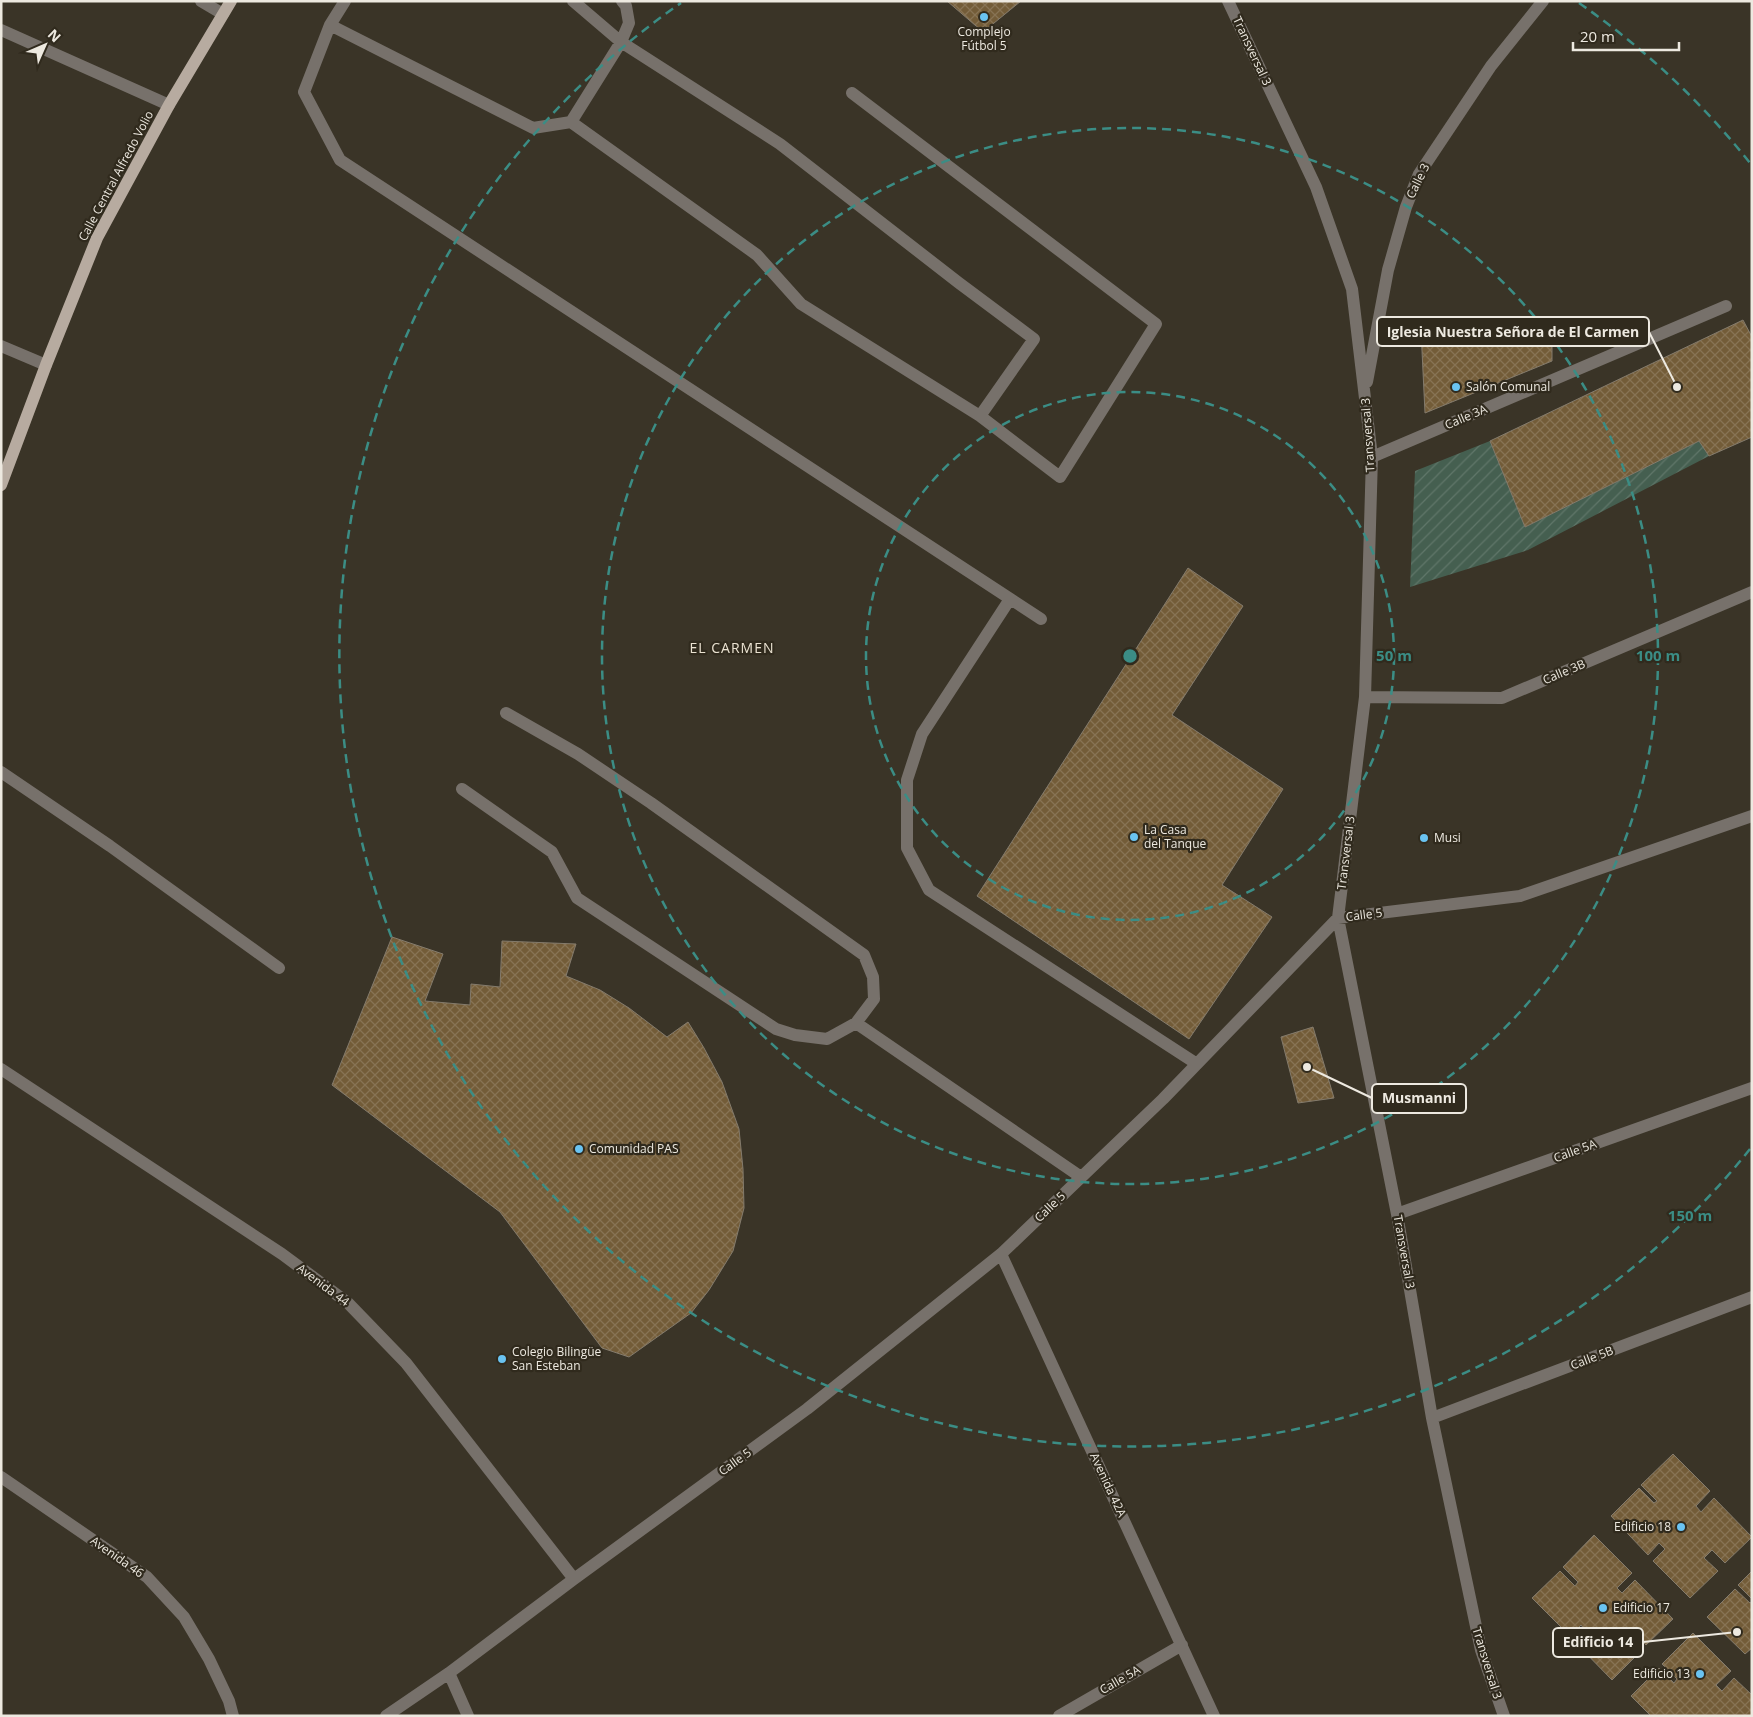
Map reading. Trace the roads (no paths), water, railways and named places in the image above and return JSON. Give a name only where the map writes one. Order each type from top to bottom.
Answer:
[{"type":"main road","name":"Calle Central Alfredo Volio","points":[[1,486],[46,365],[97,238],[169,105],[231,1]]},
{"type":"street","points":[[201,1],[223,14]]},
{"type":"street","points":[[345,1],[330,25],[304,92],[340,160],[1041,619]]},
{"type":"street","points":[[573,1],[621,42],[780,144],[959,283],[1034,338],[980,416]]},
{"type":"street","points":[[570,122],[621,42],[629,23],[626,6],[622,1]]},
{"type":"street","name":"Transversal 3","points":[[1228,1],[1316,187],[1352,290],[1372,457],[1365,697],[1338,918],[1397,1214],[1432,1418],[1481,1650],[1504,1716]]},
{"type":"street","name":"Calle 3","points":[[1365,394],[1388,270],[1406,206],[1419,174],[1491,66],[1543,1]]},
{"type":"street","points":[[330,25],[533,128],[570,122],[757,254],[801,304],[980,416],[1060,477],[1156,324],[852,93]]},
{"type":"street","points":[[1,30],[169,105]]},
{"type":"street","name":"Calle 3A","points":[[1372,457],[1726,306]]},
{"type":"street","points":[[1,346],[46,365]]},
{"type":"street","name":"Calle 3B","points":[[1365,697],[1502,698],[1752,592]]},
{"type":"street","points":[[1010,599],[922,734],[907,780],[907,848],[929,890],[1197,1064]]},
{"type":"street","points":[[462,789],[552,852],[577,898],[776,1029],[795,1035],[827,1039],[856,1023],[874,999],[873,976],[864,955],[651,803],[578,754],[506,713]]},
{"type":"street","points":[[1,772],[102,841],[279,968]]},
{"type":"street","name":"Calle 5","points":[[386,1716],[449,1673],[807,1409],[1001,1254],[1197,1064],[1338,918],[1520,896],[1752,816]]},
{"type":"street","points":[[856,1023],[1081,1177]]},
{"type":"street","name":"Avenida 44","points":[[1,1068],[282,1254],[348,1302],[406,1363],[574,1579]]},
{"type":"street","name":"Calle 5A","points":[[1397,1214],[1752,1088]]},
{"type":"street","name":"Avenida 42A","points":[[1001,1254],[1214,1716]]},
{"type":"street","name":"Calle 5B","points":[[1432,1418],[1752,1297]]},
{"type":"street","name":"Avenida 46","points":[[1,1477],[147,1577],[184,1617],[213,1667],[229,1701],[233,1716]]},
{"type":"street","name":"Calle 5A","points":[[1059,1716],[1182,1645]]},
{"type":"street","points":[[449,1673],[468,1716]]},
{"type":"place","name":"Complejo Fútbol 5","points":[[984,17]]},
{"type":"place","name":"Salón Comunal","points":[[1456,387]]},
{"type":"place","name":"Iglesia Nuestra Señora de El Carmen","points":[[1677,387]]},
{"type":"place","name":"La Casa del Tanque","points":[[1134,837]]},
{"type":"place","name":"Musi","points":[[1424,838]]},
{"type":"place","name":"Musmanni","points":[[1307,1067]]},
{"type":"place","name":"Comunidad PAS","points":[[579,1149]]},
{"type":"place","name":"Colegio Bilingüe San Esteban","points":[[502,1359]]},
{"type":"place","name":"Edificio 18","points":[[1681,1527]]},
{"type":"place","name":"Edificio 17","points":[[1603,1608]]},
{"type":"place","name":"Edificio 14","points":[[1737,1632]]},
{"type":"place","name":"Edificio 13","points":[[1700,1674]]},
{"type":"district","name":"EL CARMEN","points":[[732,648]]}]
